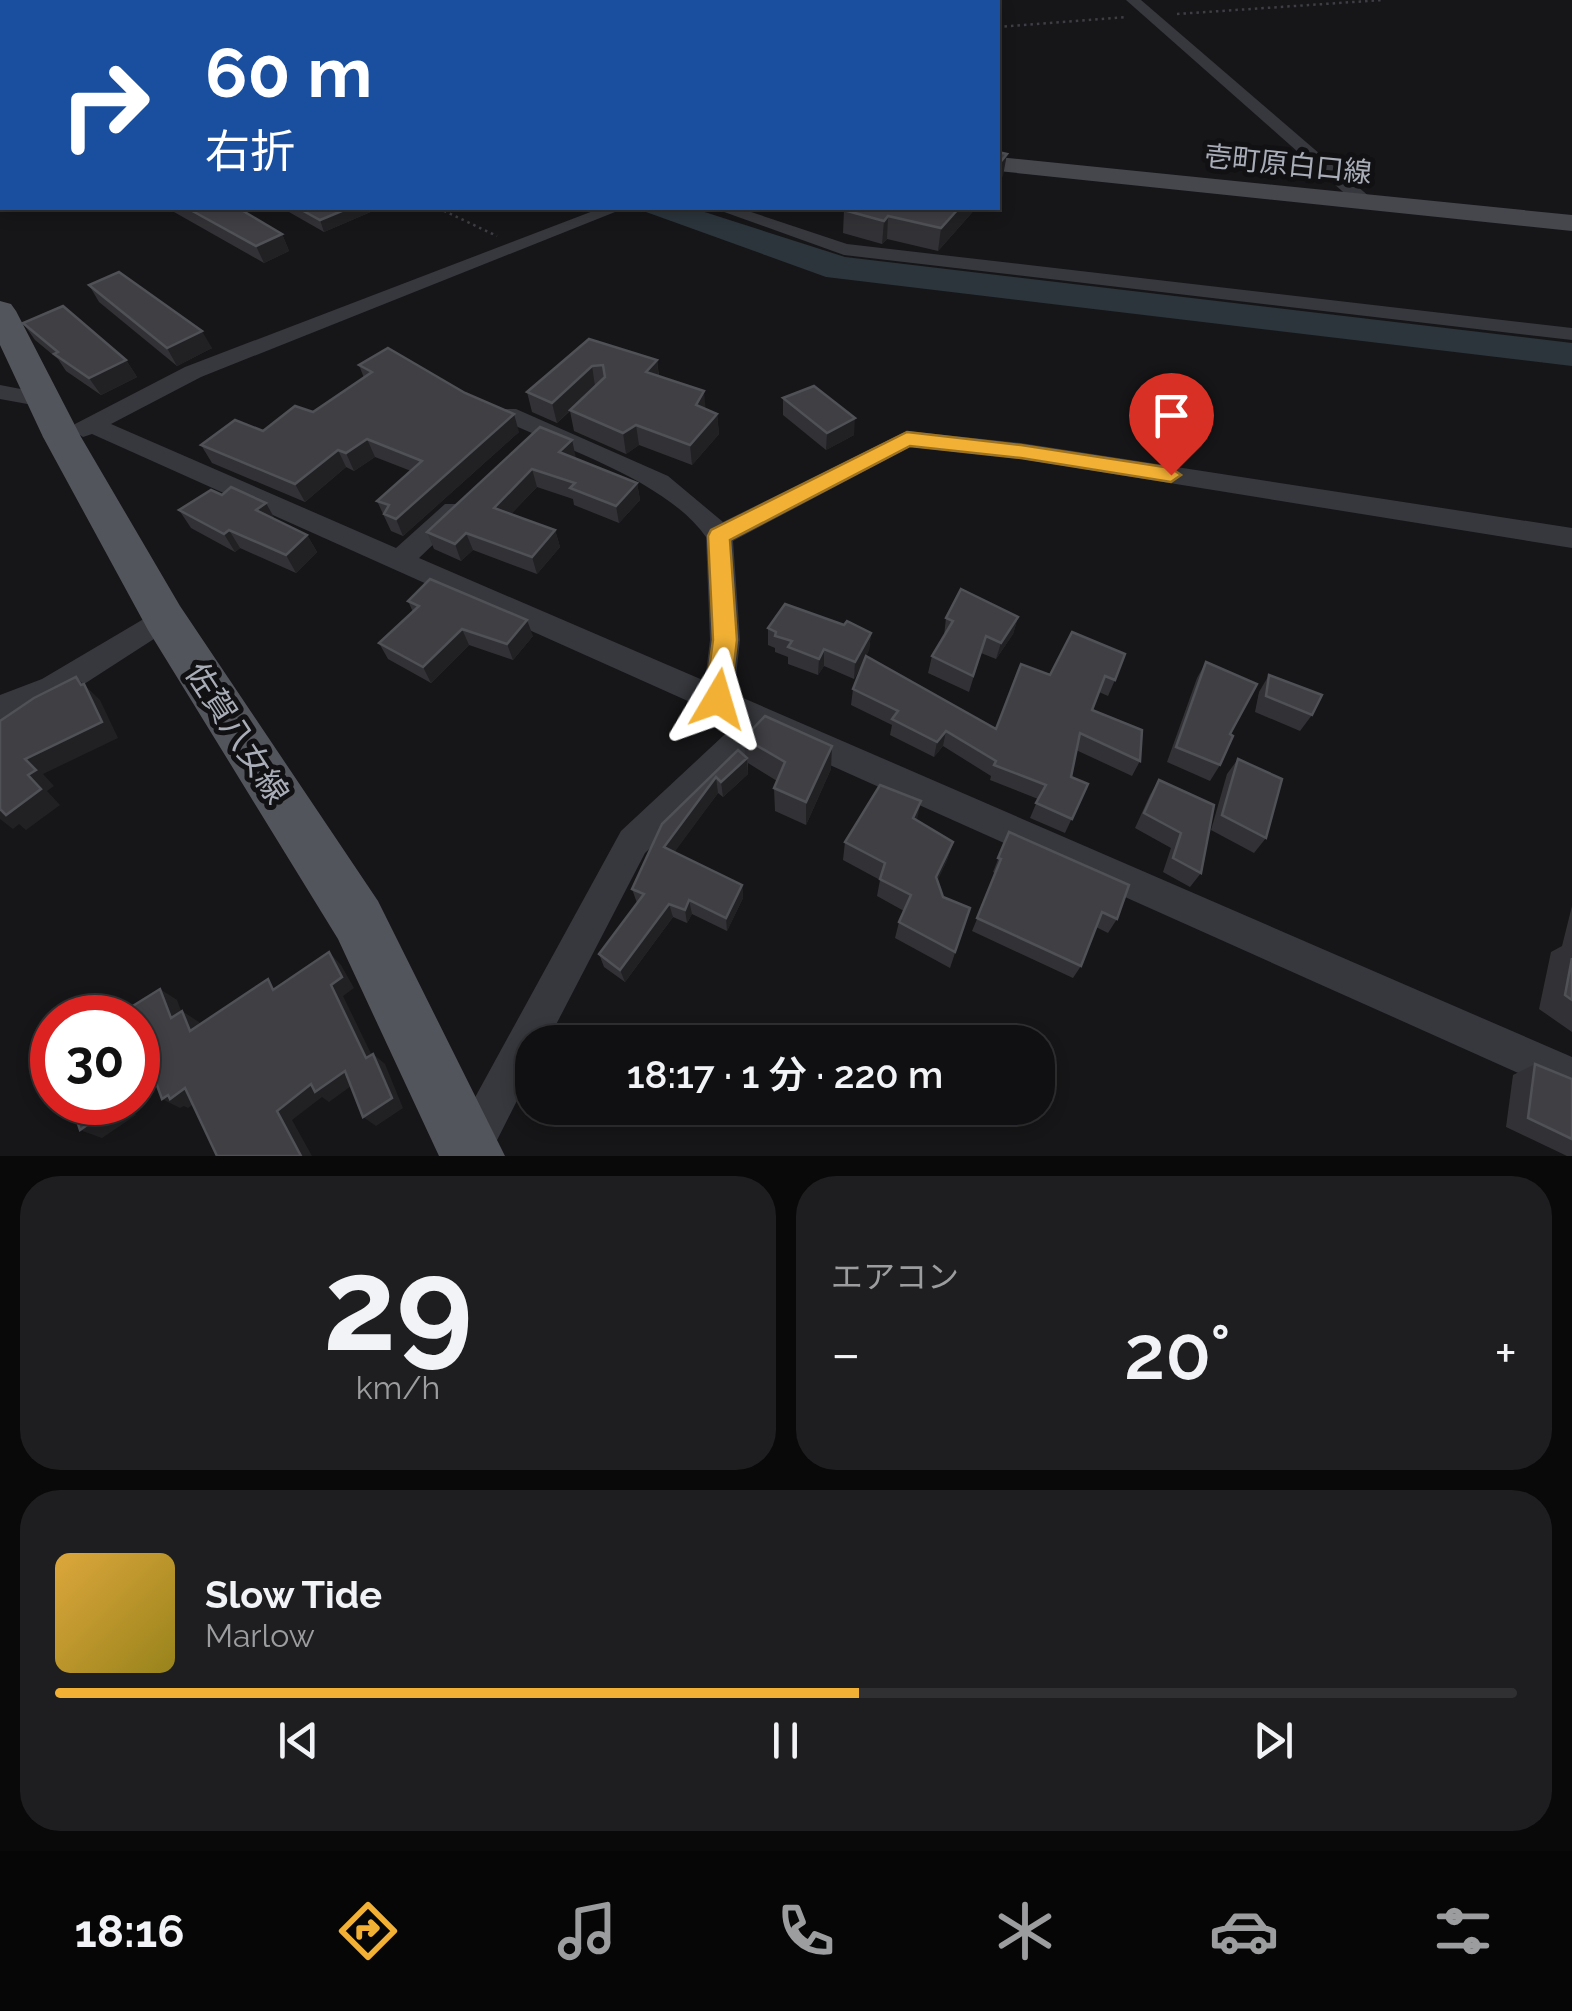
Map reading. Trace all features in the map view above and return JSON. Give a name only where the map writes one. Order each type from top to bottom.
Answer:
[{"type":"main road","name":"壱町原白口線","points":[[1000,164],[1572,223]]},
{"type":"main road","name":"佐賀八女線","points":[[0,310],[49,413],[164,618],[358,920],[471,1153]]},
{"type":"street","points":[[1133,0],[1364,202]]},
{"type":"street","points":[[49,413],[192,372],[611,210]]},
{"type":"street","points":[[728,210],[844,249],[1572,334]]},
{"type":"street","points":[[49,413],[400,560],[1572,1077]]},
{"type":"street","points":[[508,414],[534,436],[658,482],[707,519],[719,536],[725,640],[718,699]]},
{"type":"street","points":[[719,536],[907,439],[1021,451],[1572,538]]},
{"type":"street","points":[[400,560],[470,495]]},
{"type":"street","points":[[0,708],[53,688],[164,618]]},
{"type":"street","points":[[471,1153],[633,842],[762,719]]},
{"type":"path","points":[[1000,27],[1383,0]]},
{"type":"path","points":[[442,210],[518,246]]},
{"type":"shaded area","points":[[641,210],[698,210],[845,257],[1572,343],[1572,366],[826,277]]},
{"type":"building","points":[[191,210],[241,210],[282,234],[256,246]]},
{"type":"building","points":[[302,210],[344,210],[320,220]]},
{"type":"building","points":[[844,210],[957,210],[941,228],[888,216],[884,221]]},
{"type":"building","points":[[119,272],[202,331],[167,348],[89,285]]},
{"type":"building","points":[[63,306],[126,360],[89,378],[54,354],[58,352],[23,323]]},
{"type":"building","points":[[589,339],[657,360],[646,372],[704,391],[696,405],[717,414],[690,445],[636,425],[623,433],[570,410],[605,377],[603,365],[592,366],[552,403],[527,392]]},
{"type":"building","points":[[388,348],[465,393],[514,414],[396,519],[384,514],[389,505],[377,501],[422,461],[367,439],[346,453],[338,450],[295,484],[201,445],[235,420],[263,431],[295,406],[313,412],[372,372],[359,365]]},
{"type":"building","points":[[814,386],[855,418],[827,433],[783,398]]},
{"type":"building","points":[[540,427],[572,440],[559,452],[637,483],[616,506],[570,488],[575,483],[532,469],[494,508],[555,530],[532,557],[466,533],[455,544],[427,532]]},
{"type":"building","points":[[231,487],[266,503],[256,510],[307,535],[286,555],[229,530],[224,534],[179,510],[211,490],[222,495]]},
{"type":"building","points":[[430,579],[527,620],[507,644],[462,629],[423,667],[379,643],[419,606],[408,601]]},
{"type":"building","points":[[961,589],[1018,617],[1001,643],[986,636],[973,676],[932,656],[953,621],[946,618]]},
{"type":"building","points":[[785,604],[844,625],[847,621],[871,633],[855,662],[824,649],[819,659],[788,647],[792,641],[775,636],[776,632],[768,628]]},
{"type":"building","points":[[1072,632],[1125,654],[1115,680],[1105,676],[1092,710],[1142,730],[1140,761],[1080,733],[1071,777],[1088,784],[1072,819],[1036,803],[1046,785],[994,765],[996,761],[946,731],[937,742],[892,719],[898,711],[853,689],[866,656],[996,729],[1021,664],[1050,675]]},
{"type":"building","points":[[1206,662],[1257,684],[1230,734],[1233,736],[1220,765],[1176,747]]},
{"type":"building","points":[[1269,675],[1322,695],[1312,715],[1266,696]]},
{"type":"building","points":[[76,677],[84,684],[102,722],[25,759],[36,770],[28,775],[41,789],[6,815],[0,809],[0,721]]},
{"type":"building","points":[[765,716],[832,746],[806,802],[774,788],[785,762],[744,738]]},
{"type":"building","points":[[738,750],[747,758],[721,782],[716,777],[664,847],[742,885],[726,918],[689,900],[685,910],[669,904],[620,970],[599,954],[644,894],[632,889],[662,824]]},
{"type":"building","points":[[1238,759],[1282,779],[1266,838],[1222,815]]},
{"type":"building","points":[[1159,780],[1214,805],[1201,873],[1173,858],[1181,833],[1144,813]]},
{"type":"building","points":[[880,785],[921,801],[913,818],[953,842],[936,877],[943,897],[970,908],[955,952],[899,922],[911,895],[880,879],[885,863],[845,842]]},
{"type":"building","points":[[1009,832],[1129,885],[1117,919],[1102,912],[1081,966],[977,918]]},
{"type":"building","points":[[329,952],[342,977],[331,985],[366,1058],[373,1054],[392,1098],[363,1117],[345,1071],[315,1092],[311,1084],[277,1111],[301,1156],[217,1156],[185,1088],[170,1099],[168,1095],[162,1099],[160,995],[150,995],[160,989],[171,1018],[182,1011],[190,1031],[268,979],[273,990]]},
{"type":"building","points":[[1572,958],[1572,1000],[1565,995]]},
{"type":"building","points":[[1535,1064],[1572,1079],[1572,1139],[1528,1118]]},
{"type":"route","points":[[718,699],[725,640],[719,536],[907,439],[1021,451],[1171,475]]}]
